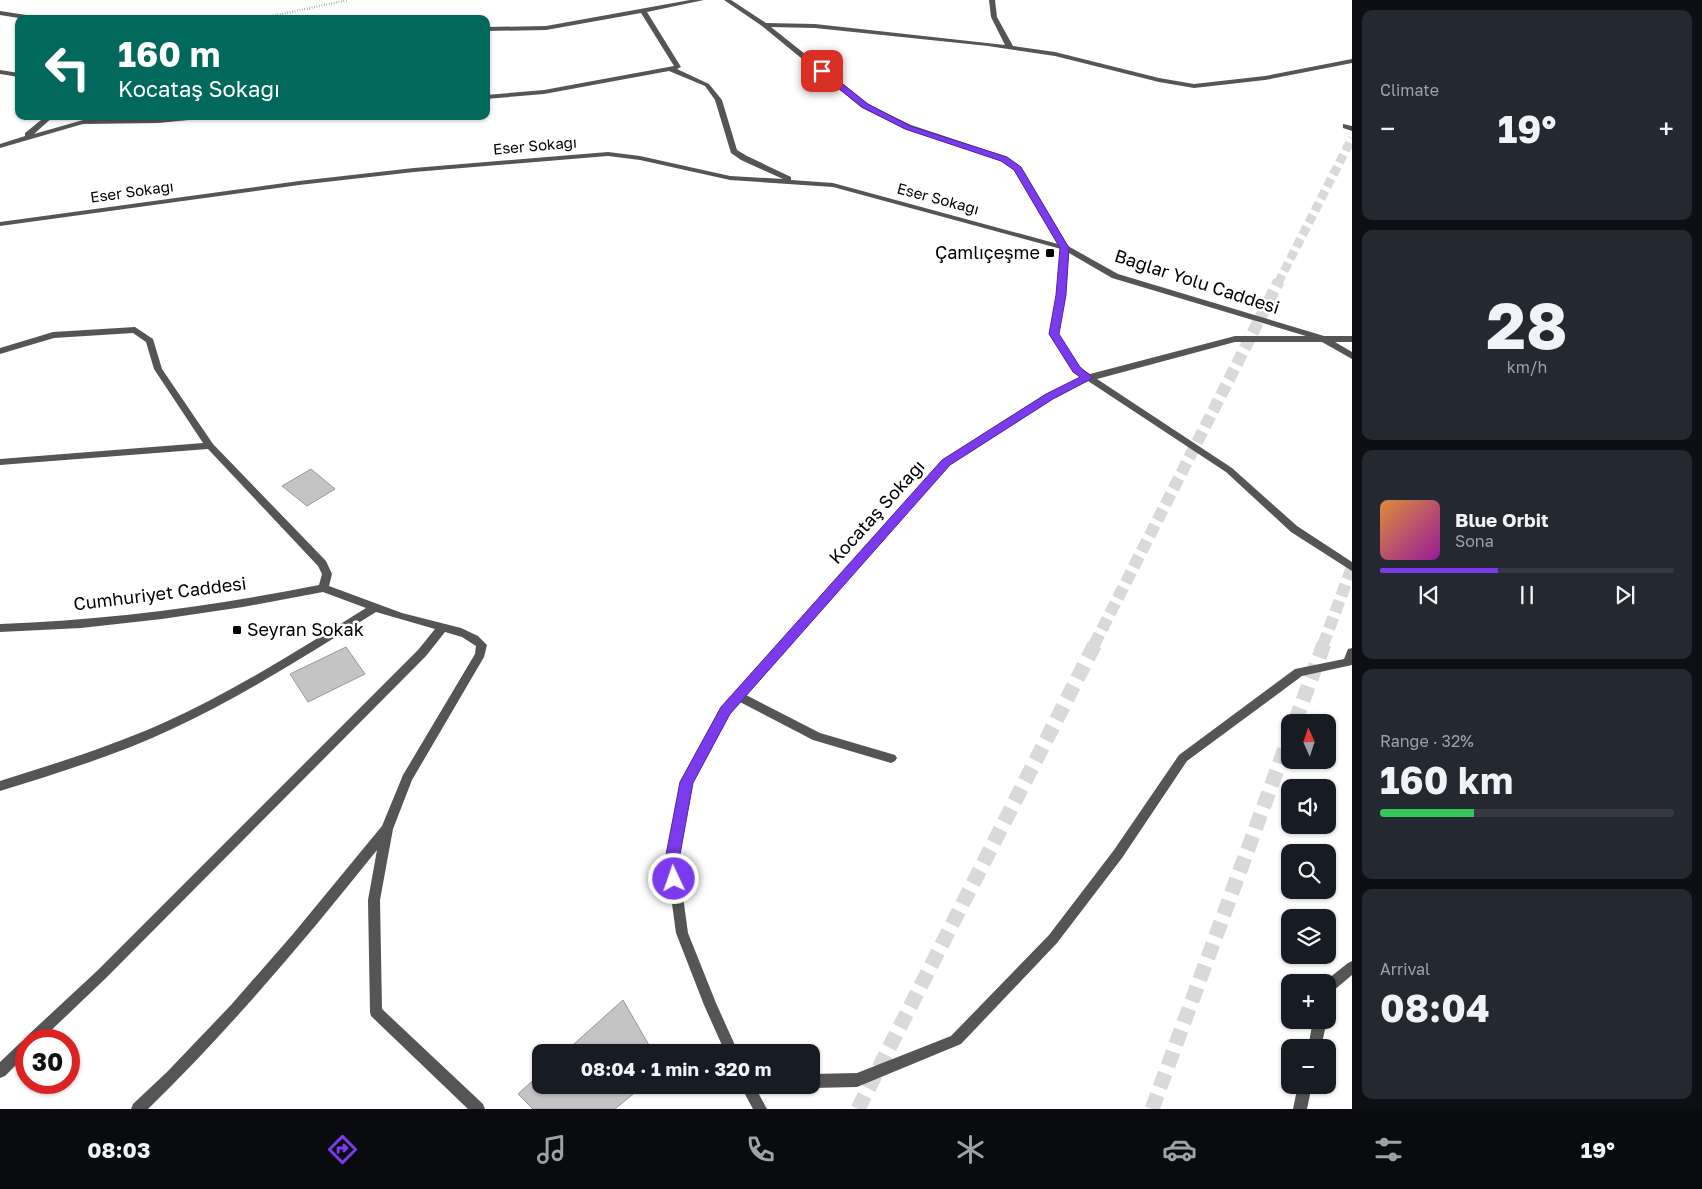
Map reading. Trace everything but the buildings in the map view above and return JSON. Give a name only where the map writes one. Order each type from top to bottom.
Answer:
[{"type":"street","points":[[490,29],[546,28],[702,0]]},
{"type":"street","points":[[727,0],[764,25],[865,106],[908,128],[1004,159],[1018,169],[1065,248],[1061,295],[1054,334],[1076,369],[1229,470],[1294,529],[1352,567]]},
{"type":"street","points":[[992,0],[994,17],[1010,47]]},
{"type":"street","points":[[490,97],[544,92],[678,67],[643,11]]},
{"type":"street","points":[[0,13],[15,15]]},
{"type":"street","points":[[764,25],[815,26],[1010,47],[1056,54],[1159,80],[1194,86],[1265,78],[1352,61]]},
{"type":"street","points":[[670,69],[707,85],[718,100],[734,151],[744,158],[794,182]]},
{"type":"street","points":[[0,72],[15,74]]},
{"type":"street","points":[[25,137],[46,120]]},
{"type":"street","points":[[0,146],[25,137],[84,122],[168,120]]},
{"type":"street","name":"Eser Sokağı","points":[[0,224],[308,182],[423,169],[608,154],[640,158],[730,178],[833,185],[1065,248]]},
{"type":"street","name":"Bağlar Yolu Caddesi","points":[[1065,248],[1115,276],[1324,339],[1352,356]]},
{"type":"street","points":[[0,351],[53,335],[135,330],[150,342],[158,370],[210,446],[322,564],[327,574],[323,588],[410,619],[462,632],[474,638],[482,645],[480,654],[407,778],[387,829],[374,900],[376,1012],[478,1109]]},
{"type":"street","points":[[1324,339],[1352,338]]},
{"type":"street","name":"Bağlar Yolu Caddesi","points":[[1088,378],[1235,339],[1324,339]]},
{"type":"street","name":"Kocataş Sokağı","points":[[728,1044],[710,1005],[682,933],[672,860],[686,782],[725,711],[946,462],[1050,396],[1088,378]]},
{"type":"street","points":[[0,462],[210,446]]},
{"type":"street","name":"Cumhuriyet Caddesi","points":[[0,628],[146,617],[272,598],[323,588]]},
{"type":"street","points":[[0,786],[94,756],[188,717],[273,671],[376,607]]},
{"type":"street","points":[[44,1029],[102,974],[422,653],[442,628]]},
{"type":"street","points":[[820,1081],[857,1080],[956,1040],[1052,939],[1118,854],[1183,758],[1299,672],[1348,662],[1352,652]]},
{"type":"street","points":[[738,696],[817,738],[891,758]]},
{"type":"street","points":[[138,1109],[173,1076],[292,946],[387,829]]},
{"type":"street","points":[[1336,980],[1352,967]]},
{"type":"street","points":[[0,1070],[15,1056]]},
{"type":"street","points":[[752,1094],[760,1109]]},
{"type":"street","points":[[1300,1109],[1303,1094]]},
{"type":"path","points":[[277,15],[348,0]]},
{"type":"tunnel","points":[[1278,283],[1352,138]]},
{"type":"tunnel","points":[[1094,645],[1279,281]]},
{"type":"tunnel","points":[[1323,645],[1352,567]]},
{"type":"tunnel","points":[[858,1109],[1095,644]]},
{"type":"tunnel","points":[[1298,714],[1324,644]]},
{"type":"tunnel","points":[[1152,1109],[1281,759]]},
{"type":"place","name":"Çamlıçeşme","points":[[1050,253]]},
{"type":"place","name":"Seyran Sokak","points":[[237,630]]},
{"type":"route","points":[[674,879],[672,860],[686,782],[725,711],[946,462],[1050,396],[1088,378],[1076,369],[1054,334],[1061,295],[1065,248],[1018,169],[1004,159],[908,128],[865,106],[822,71]]}]
